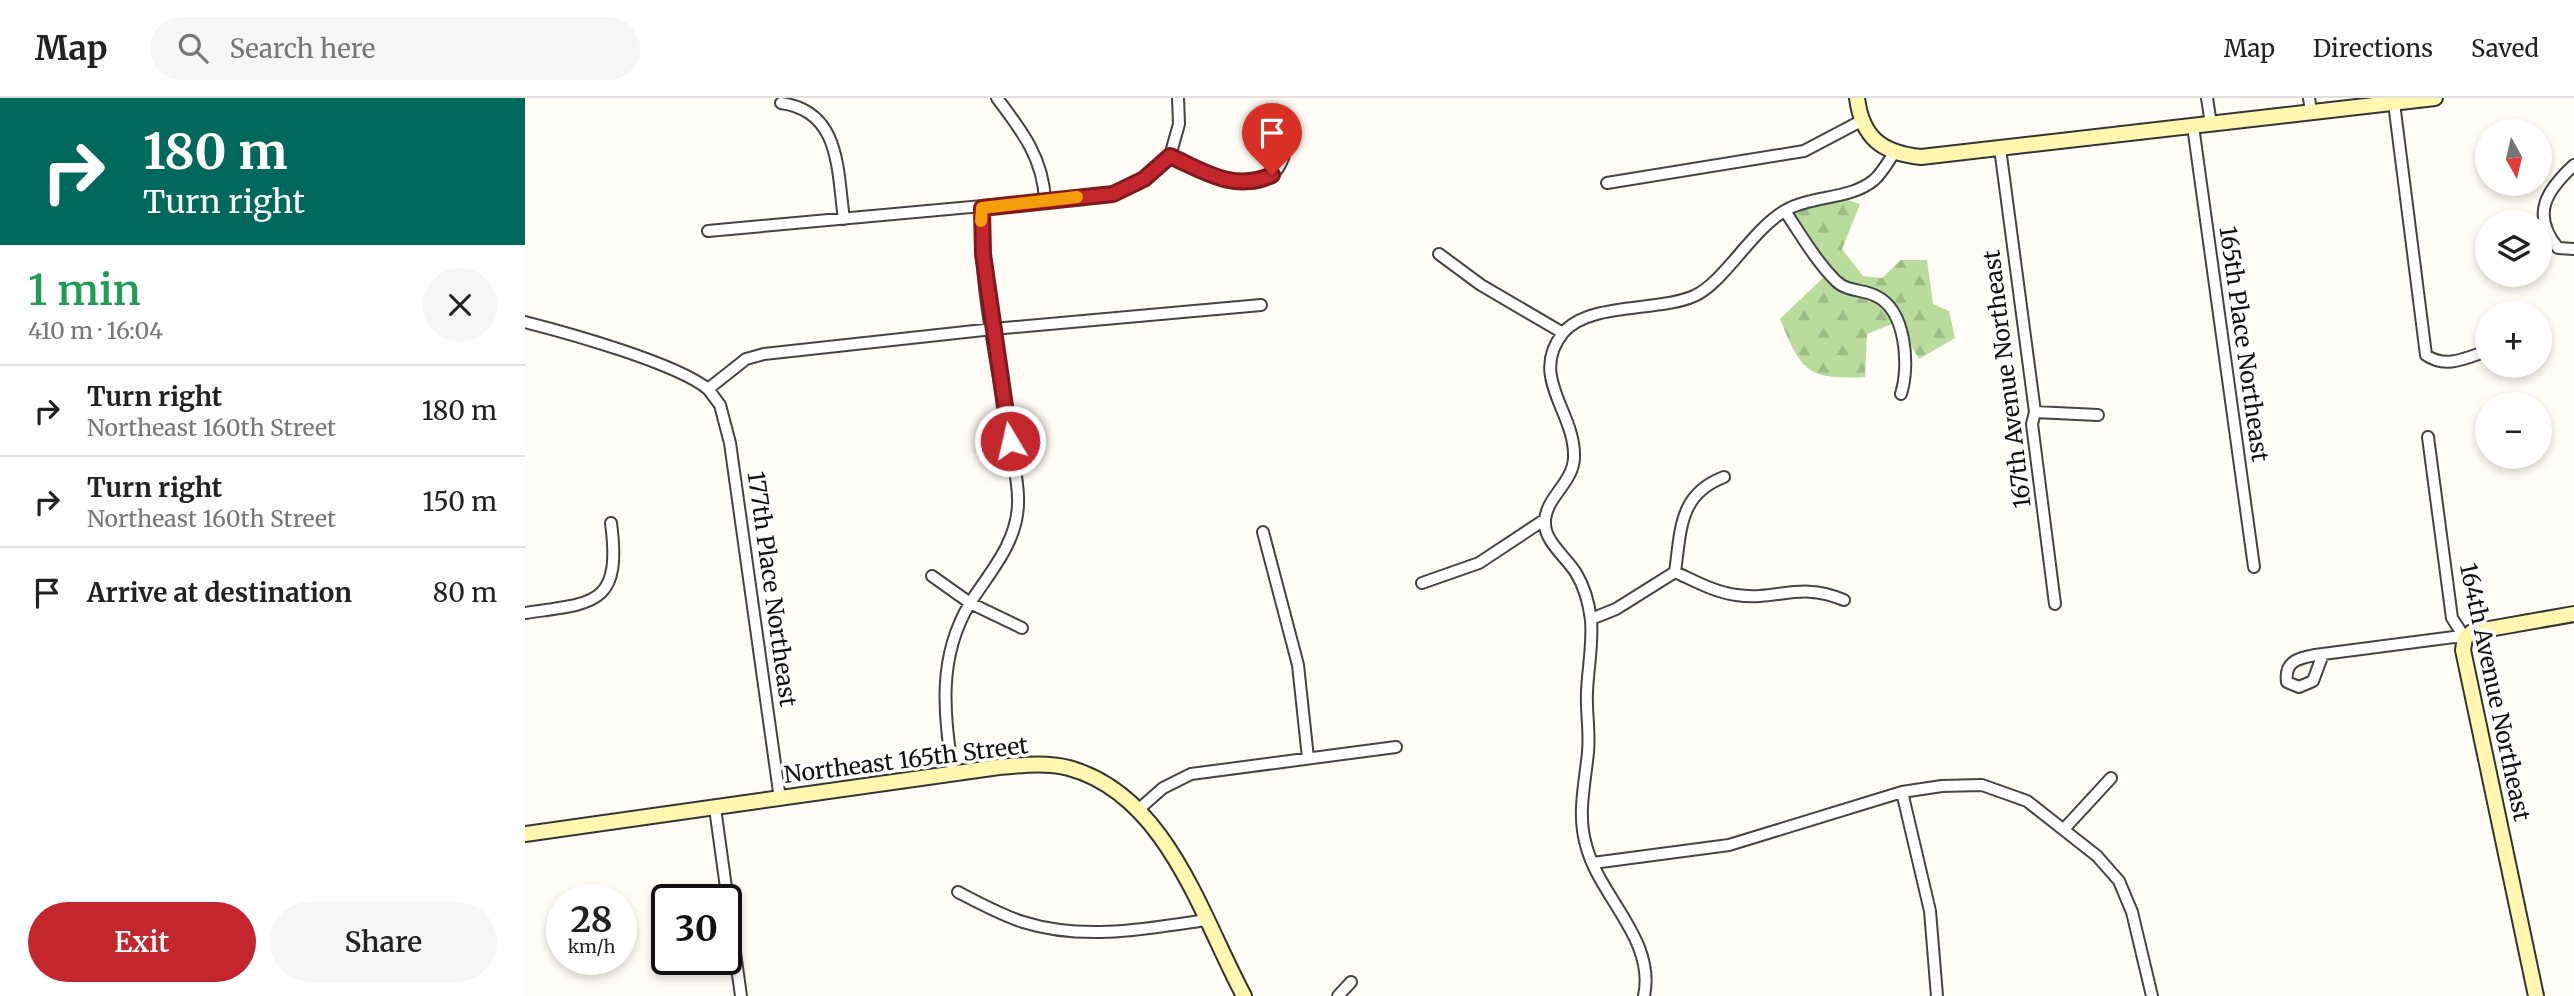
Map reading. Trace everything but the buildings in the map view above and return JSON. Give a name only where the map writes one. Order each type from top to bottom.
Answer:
[{"type":"street","points":[[997,98],[1029,141],[1043,173],[1045,200]]},
{"type":"street","points":[[708,231],[1113,194],[1144,179],[1170,156],[1179,124],[1178,98]]},
{"type":"street","points":[[1857,98],[1861,121],[1878,144],[1894,153],[1921,157],[2193,127],[2310,105],[2393,103],[2435,98]]},
{"type":"street","points":[[2207,98],[2211,124]]},
{"type":"street","points":[[781,103],[800,106],[813,114],[830,135],[844,219]]},
{"type":"street","points":[[2393,103],[2426,355],[2435,361],[2447,362],[2475,354]]},
{"type":"street","points":[[1607,183],[1804,151],[1861,121]]},
{"type":"street","name":"165th Place Northeast","points":[[2193,127],[2254,567]]},
{"type":"street","name":"167th Avenue Northeast","points":[[2000,148],[2035,412],[2032,424],[2055,604]]},
{"type":"street","points":[[1170,156],[1222,180],[1241,184],[1272,175],[1281,167],[1285,152]]},
{"type":"street","points":[[1422,583],[1479,563],[1544,520],[1571,473],[1573,444],[1548,371],[1550,356],[1563,333],[1582,319],[1696,296],[1767,224],[1785,211],[1803,202],[1866,186],[1876,178],[1894,153]]},
{"type":"street","points":[[2574,165],[2553,184],[2543,212],[2551,240],[2558,248],[2574,249]]},
{"type":"street","points":[[953,774],[944,712],[945,680],[954,637],[970,603],[991,574],[1011,537],[1018,503],[993,329],[981,229],[982,208]]},
{"type":"street","points":[[1785,211],[1837,283],[1846,288],[1874,294],[1888,303],[1896,316],[1902,340],[1905,378],[1901,394]]},
{"type":"street","points":[[1439,254],[1481,285],[1563,333]]},
{"type":"street","points":[[525,322],[642,359],[696,380],[708,389],[746,359],[764,354],[993,329],[1261,305]]},
{"type":"street","name":"177th Place Northeast","points":[[708,389],[720,405],[730,443],[780,799]]},
{"type":"street","points":[[2035,412],[2098,415]]},
{"type":"street","name":"164th Avenue Northeast","points":[[2428,437],[2452,618],[2465,638],[2465,663],[2536,996]]},
{"type":"street","points":[[1675,572],[1680,531],[1688,505],[1694,494],[1706,484],[1724,477]]},
{"type":"street","points":[[1544,520],[1546,531],[1583,587],[1591,619],[1587,694],[1588,750],[1581,805],[1583,831],[1607,894],[1638,944],[1645,964],[1644,996]]},
{"type":"street","points":[[525,613],[587,604],[598,596],[612,572],[615,550],[611,523]]},
{"type":"street","points":[[1263,532],[1298,665],[1308,758]]},
{"type":"street","points":[[1591,619],[1616,609],[1675,572]]},
{"type":"street","points":[[1675,572],[1715,590],[1737,595],[1761,596],[1807,589],[1844,600]]},
{"type":"street","points":[[932,576],[970,603],[1022,628]]},
{"type":"street","points":[[2323,654],[2465,638],[2484,629],[2574,614]]},
{"type":"street","points":[[1244,996],[1181,869],[1139,809],[1163,788],[1191,774],[1396,747]]},
{"type":"street","name":"Northeast 165th Street","points":[[525,834],[1028,764],[1070,768],[1094,779],[1139,809]]},
{"type":"street","points":[[2064,829],[2111,778]]},
{"type":"street","points":[[1593,863],[1728,845],[1902,792],[1942,786],[1982,785],[2027,801],[2097,856],[2127,896],[2152,996]]},
{"type":"street","points":[[1902,792],[1930,911],[1937,996]]},
{"type":"street","points":[[715,808],[741,996]]},
{"type":"street","points":[[958,892],[1023,922],[1060,930],[1091,933],[1148,929],[1206,920]]},
{"type":"street","points":[[1338,996],[1351,982]]},
{"type":"green space","points":[[1834,196],[1860,204],[1842,249],[1863,276],[1882,278],[1901,260],[1927,260],[1933,304],[1949,311],[1955,338],[1919,359],[1897,322],[1867,334],[1865,377],[1830,377],[1818,374],[1801,361],[1780,319],[1829,272],[1785,211]]},
{"type":"slow traffic","points":[[981,221],[982,208],[1077,197]]},
{"type":"route","points":[[1010,441],[983,254],[982,208],[1113,194],[1144,179],[1170,156],[1222,180],[1241,184],[1272,175]]}]
